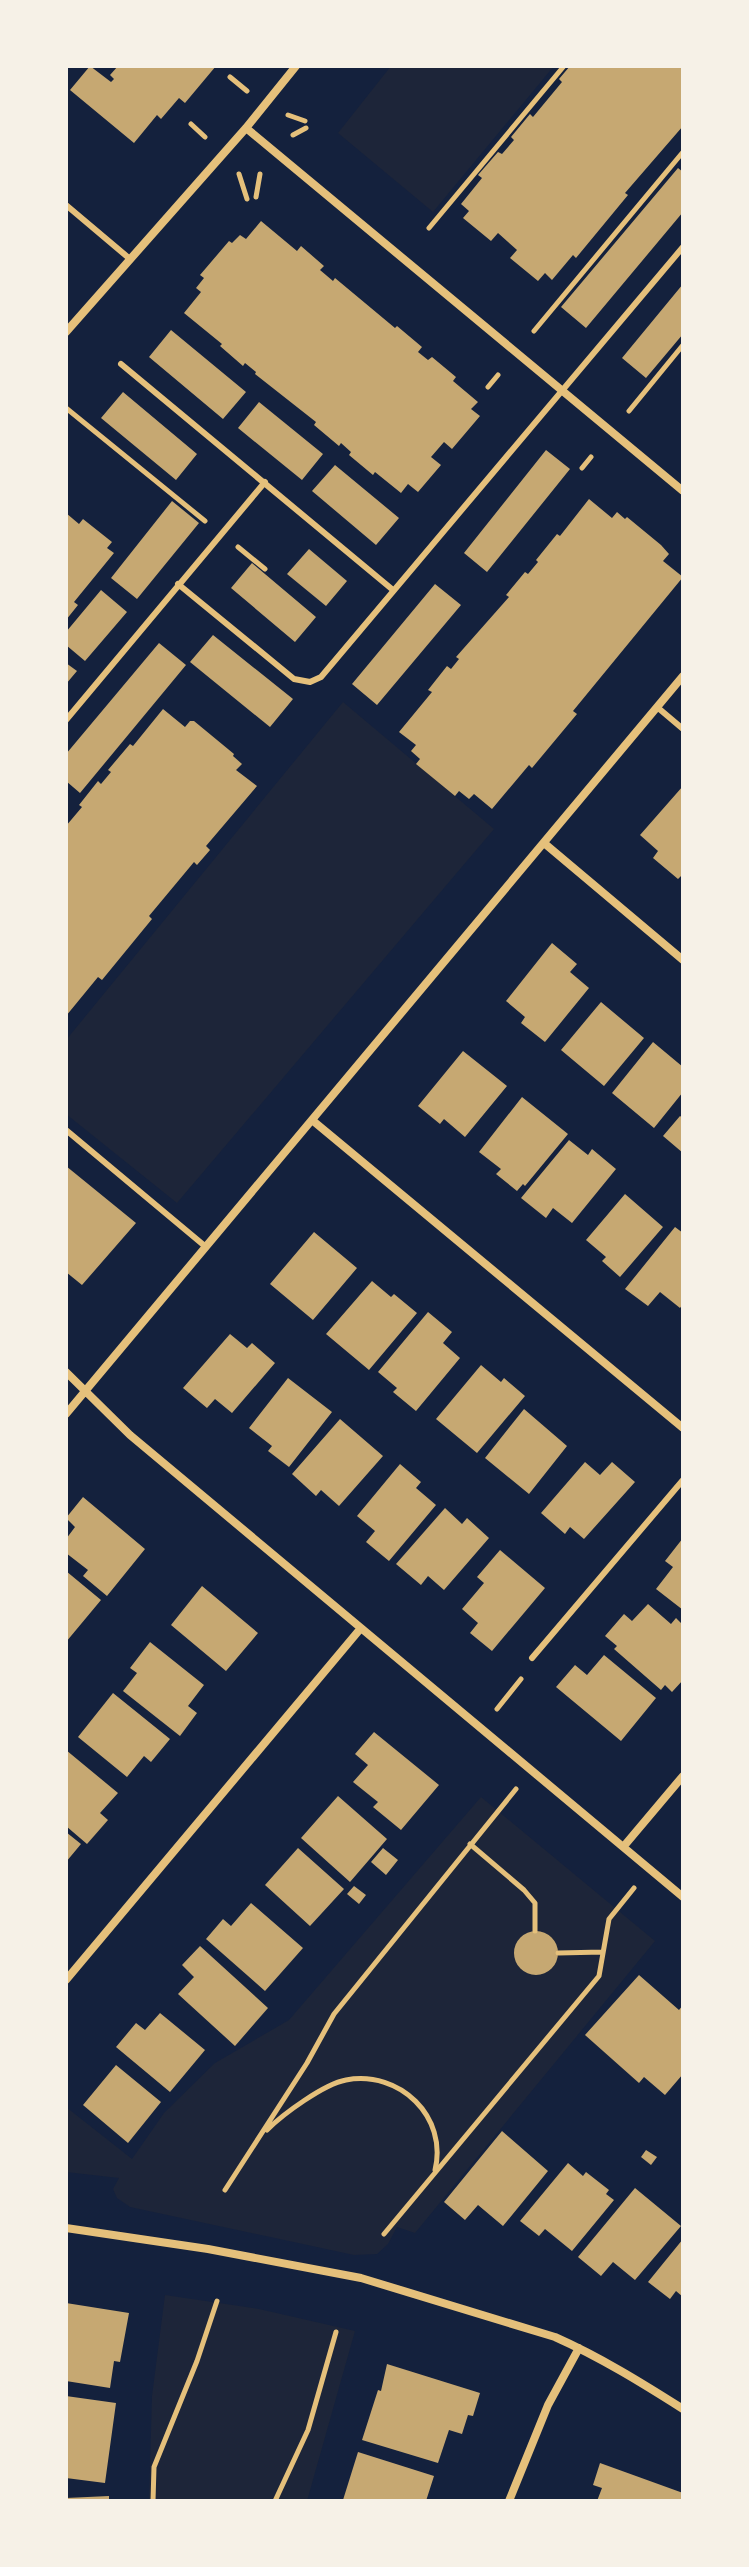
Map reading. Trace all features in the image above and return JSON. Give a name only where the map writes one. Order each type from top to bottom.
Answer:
[{"type":"street","points":[[66,332],[246,128],[296,66]]},
{"type":"street","points":[[246,128],[683,491]]},
{"type":"street","points":[[66,1414],[683,676]]},
{"type":"street","points":[[544,843],[683,960]]},
{"type":"street","points":[[312,1120],[683,1428]]},
{"type":"street","points":[[66,1372],[130,1435],[683,1897]]},
{"type":"street","points":[[66,1980],[361,1628]]},
{"type":"street","points":[[624,1846],[683,1776]]},
{"type":"street","points":[[66,2228],[208,2249],[361,2278],[498,2318],[579,2348],[683,2409]]},
{"type":"street","points":[[509,2501],[548,2405],[579,2348]]},
{"type":"lane","points":[[66,205],[130,259]]},
{"type":"lane","points":[[178,584],[294,679],[310,682],[321,677],[683,247]]},
{"type":"lane","points":[[121,364],[393,590]]},
{"type":"lane","points":[[66,720],[265,482]]},
{"type":"lane","points":[[657,707],[683,729]]},
{"type":"lane","points":[[66,1130],[206,1247]]},
{"type":"lane","points":[[532,1658],[683,1480]]},
{"type":"path","points":[[429,228],[564,66]]},
{"type":"path","points":[[230,77],[247,91]]},
{"type":"path","points":[[288,115],[306,124],[291,137]]},
{"type":"path","points":[[191,124],[207,138]]},
{"type":"path","points":[[534,331],[683,152]]},
{"type":"path","points":[[239,174],[247,199]]},
{"type":"path","points":[[256,197],[260,174]]},
{"type":"path","points":[[629,411],[683,345]]},
{"type":"path","points":[[488,387],[498,375]]},
{"type":"path","points":[[66,408],[265,569]]},
{"type":"path","points":[[582,468],[591,457]]},
{"type":"path","points":[[481,1728],[525,1674],[532,1658]]},
{"type":"path","points":[[225,2190],[307,2063],[334,2014],[532,1770]]},
{"type":"path","points":[[470,1844],[535,1903],[535,1931]]},
{"type":"path","points":[[384,2234],[599,1976],[609,1919],[649,1869]]},
{"type":"path","points":[[558,1953],[603,1952]]},
{"type":"path","points":[[258,2139],[300,2103],[344,2080],[374,2080],[391,2084],[412,2096],[423,2107],[434,2130],[438,2155],[434,2172]]},
{"type":"path","points":[[153,2501],[154,2467],[197,2361],[217,2301]]},
{"type":"path","points":[[275,2501],[308,2430],[336,2332]]},
{"type":"shaded area","points":[[391,66],[554,66],[433,212],[338,133]]},
{"type":"shaded area","points":[[343,702],[494,829],[177,1203],[66,1114],[66,1040]]},
{"type":"shaded area","points":[[481,1797],[655,1941],[415,2233],[397,2227],[388,2244],[377,2254],[354,2255],[130,2207],[117,2198],[113,2189],[119,2178],[66,2172],[66,2107],[132,2159],[164,2113],[215,2063],[289,2020]]},
{"type":"shaded area","points":[[165,2295],[259,2309],[355,2331],[307,2501],[149,2501],[152,2396]]},
{"type":"building","points":[[90,66],[111,82],[114,79],[110,75],[118,66],[216,66],[185,103],[179,98],[161,119],[157,115],[134,143],[70,90]]},
{"type":"building","points":[[570,66],[683,66],[683,126],[625,193],[628,195],[576,258],[573,255],[552,280],[545,273],[538,281],[510,258],[517,250],[498,233],[491,241],[463,218],[469,211],[461,204],[482,178],[478,175],[498,152],[502,154],[514,140],[511,137],[530,114],[533,117],[562,82],[559,79]]},
{"type":"building","points":[[678,168],[683,172],[683,212],[586,328],[561,307]]},
{"type":"building","points":[[261,221],[297,251],[301,246],[324,266],[320,270],[333,281],[335,278],[395,328],[397,326],[422,347],[418,352],[428,360],[432,357],[456,377],[453,381],[478,402],[471,409],[480,416],[452,449],[444,442],[431,457],[441,465],[418,492],[408,484],[401,493],[375,472],[373,475],[349,455],[351,452],[341,443],[339,446],[314,425],[316,422],[245,363],[243,366],[184,313],[201,292],[196,288],[204,278],[200,275],[229,241],[232,243],[240,235],[246,239]]},
{"type":"building","points":[[683,284],[683,334],[646,378],[622,358]]},
{"type":"building","points":[[171,330],[246,392],[223,419],[149,357]]},
{"type":"building","points":[[123,392],[197,454],[176,480],[101,418]]},
{"type":"building","points":[[259,402],[323,454],[302,480],[238,428]]},
{"type":"building","points":[[546,450],[570,469],[487,572],[464,553]]},
{"type":"building","points":[[335,465],[399,518],[376,545],[312,491]]},
{"type":"building","points":[[589,499],[612,518],[617,512],[625,519],[627,517],[661,545],[669,554],[663,561],[683,577],[573,711],[577,714],[532,768],[529,765],[492,809],[474,794],[469,799],[459,791],[455,796],[416,764],[420,759],[411,751],[416,745],[399,732],[432,692],[428,690],[447,666],[451,669],[459,659],[456,657],[509,597],[506,595],[525,572],[528,574],[557,534],[560,536]]},
{"type":"building","points":[[172,501],[199,523],[137,599],[111,578]]},
{"type":"building","points":[[66,513],[79,524],[83,519],[112,542],[107,548],[114,553],[74,602],[78,605],[66,620]]},
{"type":"building","points":[[309,549],[347,581],[326,606],[287,574]]},
{"type":"building","points":[[252,563],[316,617],[295,642],[231,588]]},
{"type":"building","points":[[435,584],[461,605],[377,705],[352,684]]},
{"type":"building","points":[[101,590],[127,612],[85,661],[66,645],[66,632]]},
{"type":"building","points":[[213,635],[293,699],[270,727],[190,662]]},
{"type":"building","points":[[159,643],[186,665],[80,793],[66,781],[66,754]]},
{"type":"building","points":[[66,663],[77,671],[66,684]]},
{"type":"building","points":[[163,709],[185,727],[194,721],[234,754],[242,764],[236,770],[257,786],[206,846],[210,850],[197,865],[194,862],[102,980],[98,977],[66,1016],[66,826],[98,781],[101,784],[111,772],[108,770],[130,744],[133,746]]},
{"type":"building","points":[[683,786],[683,874],[678,879],[653,858],[658,851],[640,835]]},
{"type":"building","points":[[552,943],[577,964],[570,972],[589,988],[545,1042],[521,1023],[525,1017],[506,1001]]},
{"type":"building","points":[[601,1002],[644,1038],[604,1086],[561,1050]]},
{"type":"building","points":[[653,1042],[683,1067],[683,1092],[654,1128],[612,1093]]},
{"type":"building","points":[[463,1051],[507,1086],[465,1137],[444,1119],[440,1124],[418,1106]]},
{"type":"building","points":[[522,1097],[568,1134],[525,1186],[523,1184],[517,1191],[496,1174],[501,1169],[479,1152]]},
{"type":"building","points":[[680,1116],[683,1118],[683,1153],[663,1136]]},
{"type":"building","points":[[569,1140],[588,1155],[592,1149],[616,1169],[572,1223],[553,1208],[546,1218],[521,1198]]},
{"type":"building","points":[[66,1166],[136,1223],[82,1285],[66,1272]]},
{"type":"building","points":[[625,1194],[663,1227],[620,1277],[602,1261],[606,1257],[586,1240]]},
{"type":"building","points":[[675,1227],[683,1233],[683,1304],[680,1308],[660,1292],[648,1306],[625,1289]]},
{"type":"building","points":[[314,1232],[357,1268],[313,1320],[270,1284]]},
{"type":"building","points":[[372,1281],[417,1313],[369,1370],[326,1334]]},
{"type":"building","points":[[428,1312],[452,1332],[443,1343],[460,1358],[416,1411],[393,1392],[397,1388],[378,1372]]},
{"type":"building","points":[[230,1334],[247,1348],[252,1343],[275,1363],[232,1413],[215,1399],[207,1408],[183,1388]]},
{"type":"building","points":[[481,1365],[501,1382],[504,1378],[525,1396],[477,1453],[436,1419]]},
{"type":"building","points":[[288,1378],[332,1412],[289,1467],[268,1451],[272,1446],[249,1428]]},
{"type":"building","points":[[524,1409],[567,1446],[529,1494],[485,1458]]},
{"type":"building","points":[[340,1419],[383,1456],[339,1506],[321,1490],[316,1496],[292,1474]]},
{"type":"building","points":[[585,1462],[600,1475],[612,1462],[635,1482],[584,1539],[570,1527],[565,1534],[541,1513]]},
{"type":"building","points":[[400,1464],[421,1482],[416,1488],[436,1505],[389,1561],[366,1542],[375,1531],[357,1516]]},
{"type":"building","points":[[83,1497],[145,1549],[107,1596],[83,1576],[88,1570],[66,1553],[66,1539],[75,1527],[66,1518]]},
{"type":"building","points":[[445,1508],[462,1524],[467,1518],[489,1538],[444,1590],[428,1576],[421,1585],[396,1564]]},
{"type":"building","points":[[683,1538],[683,1610],[656,1589],[673,1567],[665,1561]]},
{"type":"building","points":[[500,1550],[545,1588],[492,1651],[470,1633],[478,1623],[462,1609],[484,1583],[477,1577]]},
{"type":"building","points":[[66,1571],[101,1600],[66,1642]]},
{"type":"building","points":[[202,1586],[258,1633],[226,1671],[171,1625]]},
{"type":"building","points":[[648,1604],[671,1624],[676,1618],[683,1625],[683,1680],[672,1692],[665,1685],[661,1690],[614,1649],[617,1646],[605,1636],[624,1614],[632,1621]]},
{"type":"building","points":[[150,1642],[204,1685],[188,1706],[197,1713],[180,1736],[123,1691],[137,1673],[130,1668]]},
{"type":"building","points":[[604,1655],[656,1698],[621,1741],[556,1687],[575,1665],[587,1675]]},
{"type":"building","points":[[113,1693],[170,1739],[151,1762],[144,1756],[127,1777],[78,1737]]},
{"type":"building","points":[[374,1732],[439,1785],[401,1830],[373,1807],[378,1802],[353,1782],[368,1765],[355,1754]]},
{"type":"building","points":[[66,1750],[118,1793],[100,1813],[108,1820],[87,1844],[66,1826]]},
{"type":"building","points":[[338,1796],[387,1839],[350,1882],[301,1838]]},
{"type":"building","points":[[66,1832],[81,1844],[66,1862]]},
{"type":"building","points":[[298,1848],[344,1889],[310,1926],[265,1885]]},
{"type":"building","points":[[383,1848],[398,1860],[386,1875],[371,1862]]},
{"type":"building","points":[[354,1886],[366,1895],[359,1904],[347,1894]]},
{"type":"building","points":[[251,1903],[303,1948],[265,1991],[206,1939],[223,1919],[231,1926]]},
{"type":"building","points":[[536,1931],[552,1937],[558,1953],[552,1969],[536,1975],[520,1969],[514,1953],[520,1937]]},
{"type":"building","points":[[200,1946],[268,2008],[235,2046],[178,1994],[194,1977],[182,1965]]},
{"type":"building","points":[[639,1975],[679,2010],[683,2005],[683,2074],[665,2095],[644,2077],[639,2083],[585,2035]]},
{"type":"building","points":[[160,2013],[205,2050],[170,2092],[116,2047],[136,2023],[145,2030]]},
{"type":"building","points":[[116,2065],[161,2102],[128,2143],[83,2105]]},
{"type":"building","points":[[502,2131],[548,2171],[503,2226],[478,2205],[465,2220],[444,2202]]},
{"type":"building","points":[[646,2150],[657,2157],[651,2165],[641,2157]]},
{"type":"building","points":[[568,2163],[583,2176],[586,2172],[609,2190],[606,2194],[614,2200],[572,2251],[545,2229],[539,2236],[520,2221]]},
{"type":"building","points":[[635,2188],[681,2226],[635,2280],[613,2262],[601,2276],[578,2257]]},
{"type":"building","points":[[683,2239],[683,2297],[676,2291],[670,2299],[648,2282]]},
{"type":"building","points":[[66,2303],[129,2313],[120,2362],[114,2361],[110,2388],[66,2381]]},
{"type":"building","points":[[387,2364],[480,2393],[473,2416],[468,2415],[462,2434],[449,2430],[438,2463],[362,2440],[378,2390],[381,2391]]},
{"type":"building","points":[[66,2396],[116,2403],[105,2483],[66,2478]]},
{"type":"building","points":[[358,2452],[434,2476],[426,2501],[343,2500]]},
{"type":"building","points":[[600,2463],[683,2493],[683,2501],[597,2501],[602,2488],[593,2485]]},
{"type":"building","points":[[109,2496],[109,2501],[66,2501],[66,2498]]}]
